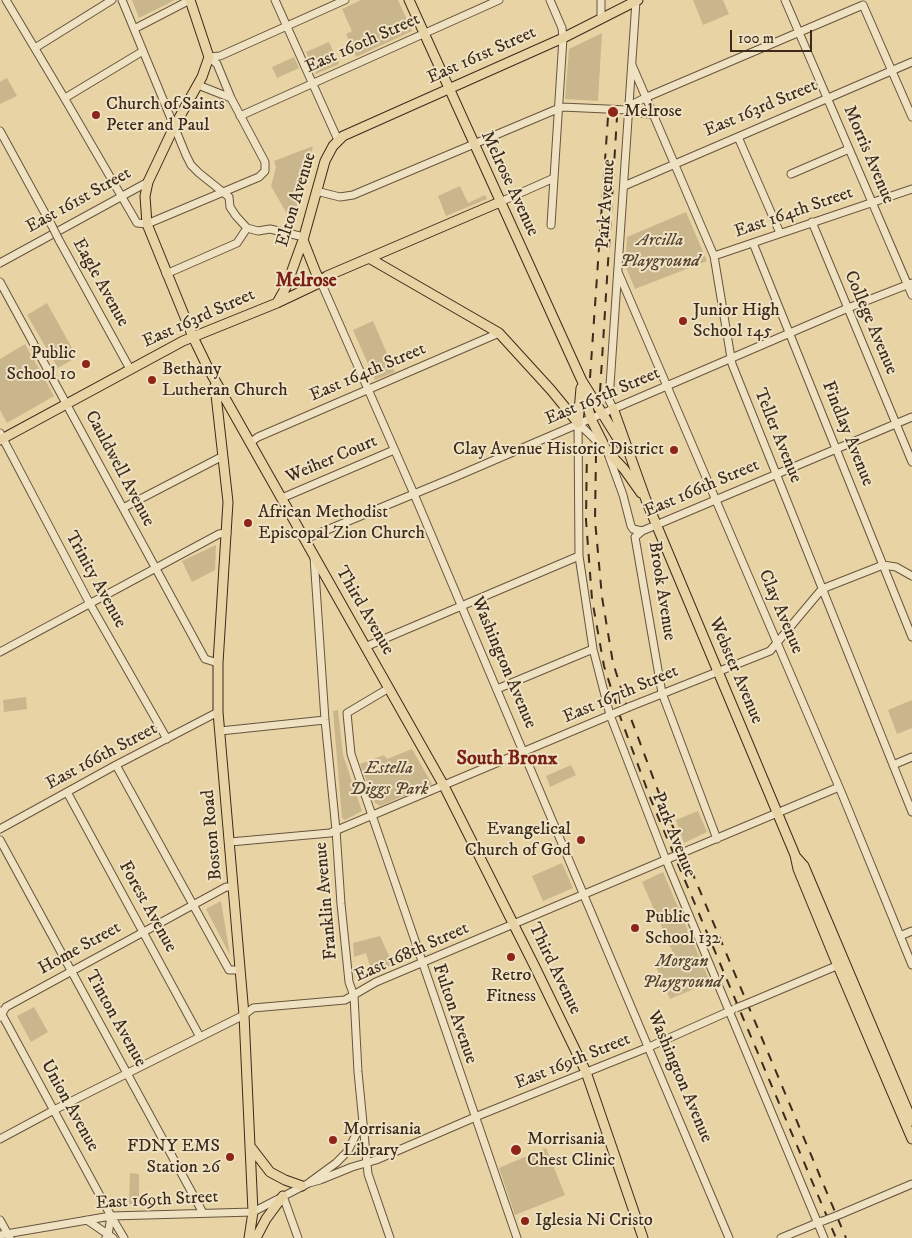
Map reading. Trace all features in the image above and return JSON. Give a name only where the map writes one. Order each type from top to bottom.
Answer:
[{"type":"main road","points":[[190,0],[209,57]]},
{"type":"main road","name":"Melrose Avenue","points":[[409,0],[582,381],[603,414]]},
{"type":"main road","name":"East 161st Street","points":[[338,140],[347,134],[564,38],[637,0]]},
{"type":"main road","name":"Third Avenue","points":[[209,57],[198,85],[174,127],[148,182],[145,196],[147,224],[193,337],[215,381],[444,786],[514,924],[586,1072],[643,1238]]},
{"type":"main road","name":"Elton Avenue","points":[[277,303],[286,287],[304,239],[326,157],[338,140]]},
{"type":"main road","name":"East 163rd Street","points":[[1,437],[193,337],[277,303],[327,276],[500,202]]},
{"type":"main road","name":"Washington Avenue","points":[[304,239],[320,280]]},
{"type":"main road","name":"Brook Avenue","points":[[369,258],[498,333],[551,390],[578,423]]},
{"type":"main road","name":"Boston Road","points":[[215,381],[228,502],[218,663],[218,712],[244,1015],[253,1212],[249,1238]]},
{"type":"main road","name":"Melrose Avenue","points":[[582,381],[591,418]]},
{"type":"main road","points":[[578,423],[582,381]]},
{"type":"main road","name":"Webster Avenue","points":[[613,408],[656,525],[795,855],[798,869],[912,1121]]},
{"type":"main road","points":[[220,429],[223,416],[231,410]]},
{"type":"main road","name":"Webster Avenue","points":[[603,414],[632,461]]},
{"type":"main road","name":"Webster Avenue","points":[[591,418],[606,451],[624,469],[646,500]]},
{"type":"main road","name":"Webster Avenue","points":[[842,964],[912,1139]]},
{"type":"main road","points":[[250,1146],[270,1172],[285,1180],[305,1184]]},
{"type":"main road","points":[[256,1238],[266,1218],[283,1196]]},
{"type":"street","points":[[6,0],[137,223],[147,224],[259,177],[265,171],[265,162],[240,116],[217,64],[209,57]]},
{"type":"street","points":[[35,48],[112,0]]},
{"type":"street","points":[[122,0],[174,127],[192,165],[229,197],[230,207],[247,228],[258,231],[270,229],[304,239]]},
{"type":"street","points":[[134,29],[190,0]]},
{"type":"street","name":"Elton Avenue","points":[[275,0],[338,140]]},
{"type":"street","points":[[209,57],[220,56],[345,0]]},
{"type":"street","name":"East 160th Street","points":[[240,116],[312,82],[499,0]]},
{"type":"street","points":[[550,0],[562,28],[564,38],[551,225]]},
{"type":"street","points":[[601,0],[601,19]]},
{"type":"street","name":"Park Avenue","points":[[613,408],[609,400],[637,0]]},
{"type":"street","name":"Morris Avenue","points":[[785,0],[872,202],[910,283],[912,295]]},
{"type":"street","points":[[628,110],[635,103],[647,97],[864,5],[912,117]]},
{"type":"street","points":[[65,98],[143,51]]},
{"type":"street","name":"East 163rd Street","points":[[624,186],[912,62]]},
{"type":"street","name":"Teller Avenue","points":[[632,66],[714,256],[732,364],[912,812]]},
{"type":"street","points":[[198,85],[232,98]]},
{"type":"street","points":[[316,191],[340,197],[353,195],[559,108],[569,106],[628,110],[653,114]]},
{"type":"street","name":"Eagle Avenue","points":[[0,131],[130,370]]},
{"type":"street","points":[[738,137],[780,233]]},
{"type":"street","points":[[790,174],[850,149]]},
{"type":"street","name":"East 163rd Street","points":[[500,202],[554,178]]},
{"type":"street","name":"East 161st Street","points":[[0,263],[148,182]]},
{"type":"street","name":"East 164th Street","points":[[714,256],[912,189]]},
{"type":"street","name":"College Avenue","points":[[812,222],[912,462]]},
{"type":"street","points":[[166,274],[236,243],[247,228]]},
{"type":"street","name":"Findlay Avenue","points":[[753,243],[912,637]]},
{"type":"street","name":"Clay Avenue","points":[[618,272],[839,787],[912,965]]},
{"type":"street","name":"Washington Avenue","points":[[320,280],[414,494],[729,1238]]},
{"type":"street","name":"Cauldwell Avenue","points":[[0,282],[205,659],[218,663]]},
{"type":"street","name":"East 165th Street","points":[[305,539],[910,283]]},
{"type":"street","name":"East 164th Street","points":[[251,442],[258,437],[498,333]]},
{"type":"street","name":"East 166th Street","points":[[642,531],[912,417]]},
{"type":"street","name":"Park Avenue","points":[[578,423],[579,556],[593,649],[612,714],[668,859],[820,1222],[824,1238]]},
{"type":"street","name":"Brook Avenue","points":[[578,423],[606,451],[623,495],[631,526],[642,531]]},
{"type":"street","name":"Trinity Avenue","points":[[1,437],[90,604],[167,739]]},
{"type":"street","name":"Weiher Court","points":[[282,498],[394,450]]},
{"type":"street","points":[[123,508],[223,456]]},
{"type":"street","name":"Brook Avenue","points":[[642,531],[636,535],[634,540],[662,693],[717,839]]},
{"type":"street","points":[[0,652],[219,534],[227,533]]},
{"type":"street","points":[[366,647],[579,556]]},
{"type":"street","name":"Franklin Avenue","points":[[314,557],[325,720],[341,904],[350,982],[354,996],[368,1174],[390,1238]]},
{"type":"street","points":[[883,565],[896,567],[912,576]]},
{"type":"street","name":"East 167th Street","points":[[230,842],[330,833],[662,693],[770,651],[822,589],[883,565]]},
{"type":"street","points":[[497,689],[593,649]]},
{"type":"street","name":"Fulton Avenue","points":[[389,688],[346,712],[350,754],[516,1238]]},
{"type":"street","name":"East 166th Street","points":[[0,829],[116,765],[218,712]]},
{"type":"street","points":[[220,730],[325,720]]},
{"type":"street","points":[[893,765],[912,757]]},
{"type":"street","points":[[116,765],[229,970],[240,970]]},
{"type":"street","name":"East 168th Street","points":[[0,1139],[244,1015],[253,1008],[345,1000],[376,982],[839,787]]},
{"type":"street","name":"Forest Avenue","points":[[67,792],[200,1037]]},
{"type":"street","name":"Tinton Avenue","points":[[0,840],[203,1213]]},
{"type":"street","name":"Home Street","points":[[0,1014],[6,1007],[143,931],[226,887],[234,887]]},
{"type":"street","points":[[900,936],[912,931]]},
{"type":"street","name":"East 169th Street","points":[[305,1184],[376,1160],[649,1047],[842,964]]},
{"type":"street","name":"Union Avenue","points":[[0,1014],[124,1238]]},
{"type":"street","name":"East 169th Street","points":[[6,1235],[111,1216],[253,1212],[305,1184],[336,1163],[348,1151],[363,1119]]},
{"type":"street","points":[[781,1238],[912,1184]]},
{"type":"street","points":[[283,1196],[298,1238]]},
{"type":"street","points":[[109,1237],[111,1216]]},
{"type":"street","points":[[0,1220],[6,1235]]},
{"type":"street","points":[[87,1220],[109,1237]]},
{"type":"green space","points":[[132,0],[175,0],[139,18]]},
{"type":"green space","points":[[361,0],[398,0],[412,31],[356,57],[346,34],[352,31],[342,9]]},
{"type":"green space","points":[[693,0],[723,0],[729,14],[703,25]]},
{"type":"green space","points":[[602,33],[598,101],[565,99],[569,49]]},
{"type":"green space","points":[[329,42],[339,64],[316,74],[306,52]]},
{"type":"green space","points":[[294,57],[299,68],[277,78],[272,67]]},
{"type":"green space","points":[[7,78],[17,96],[0,104],[0,82]]},
{"type":"green space","points":[[313,146],[298,204],[295,210],[287,214],[271,186],[276,167],[274,161]]},
{"type":"green space","points":[[460,186],[468,203],[485,195],[487,199],[446,216],[438,196]]},
{"type":"green space","name":"Arcilla Playground","points":[[686,212],[707,261],[635,289],[625,265],[627,237]]},
{"type":"green space","points":[[47,303],[77,357],[58,368],[27,315]]},
{"type":"green space","points":[[373,321],[395,372],[375,380],[353,330]]},
{"type":"green space","points":[[25,344],[54,396],[7,423],[0,410],[0,359]]},
{"type":"green space","points":[[216,545],[215,570],[192,582],[182,561]]},
{"type":"green space","points":[[26,697],[27,709],[4,712],[3,700]]},
{"type":"green space","points":[[912,700],[912,728],[897,734],[888,710]]},
{"type":"green space","points":[[338,710],[343,755],[362,811],[345,820],[342,818],[333,711]]},
{"type":"green space","name":"Estella Diggs Park","points":[[412,749],[432,784],[380,806],[375,803],[360,764],[384,755],[387,759]]},
{"type":"green space","points":[[571,765],[576,775],[550,787],[546,776]]},
{"type":"green space","points":[[698,811],[707,832],[684,843],[676,820]]},
{"type":"green space","points":[[562,863],[573,888],[543,901],[532,876]]},
{"type":"green space","name":"Morgan Playground","points":[[663,872],[710,982],[670,999],[655,964],[674,955],[642,882]]},
{"type":"green space","points":[[221,901],[230,955],[206,909]]},
{"type":"green space","points":[[380,936],[393,965],[372,973],[366,953],[354,957],[353,943]]},
{"type":"green space","points":[[34,1007],[48,1032],[31,1042],[17,1016]]},
{"type":"green space","points":[[546,1148],[565,1195],[515,1215],[499,1168]]},
{"type":"green space","points":[[130,1173],[139,1174],[139,1204],[129,1204]]},
{"type":"railway","points":[[590,378],[608,117]]},
{"type":"railway","points":[[600,392],[617,117]]},
{"type":"railway","points":[[587,446],[586,520],[592,599],[604,666],[651,800],[836,1238]]},
{"type":"railway","points":[[596,454],[595,520],[602,597],[613,663],[630,716],[660,796],[846,1238]]},
{"type":"place","name":"Melrose","points":[[613,112]]},
{"type":"place","name":"Church of Saints Peter and Paul","points":[[96,115]]},
{"type":"place","name":"Junior High School 145","points":[[683,321]]},
{"type":"place","name":"Public School 10","points":[[86,364]]},
{"type":"place","name":"Bethany Lutheran Church","points":[[152,380]]},
{"type":"place","name":"Clay Avenue Historic District","points":[[674,450]]},
{"type":"place","name":"African Methodist Episcopal Zion Church","points":[[248,523]]},
{"type":"place","name":"Evangelical Church of God","points":[[581,840]]},
{"type":"place","name":"Public School 132","points":[[635,928]]},
{"type":"place","name":"Retro Fitness","points":[[511,957]]},
{"type":"place","name":"Morrisania Library","points":[[333,1140]]},
{"type":"place","name":"Morrisania Chest Clinic","points":[[516,1150]]},
{"type":"place","name":"FDNY EMS Station 26","points":[[230,1157]]},
{"type":"place","name":"Iglesia Ni Cristo","points":[[525,1221]]},
{"type":"district","name":"Melrose","points":[[306,282]]},
{"type":"district","name":"South Bronx","points":[[507,760]]}]
